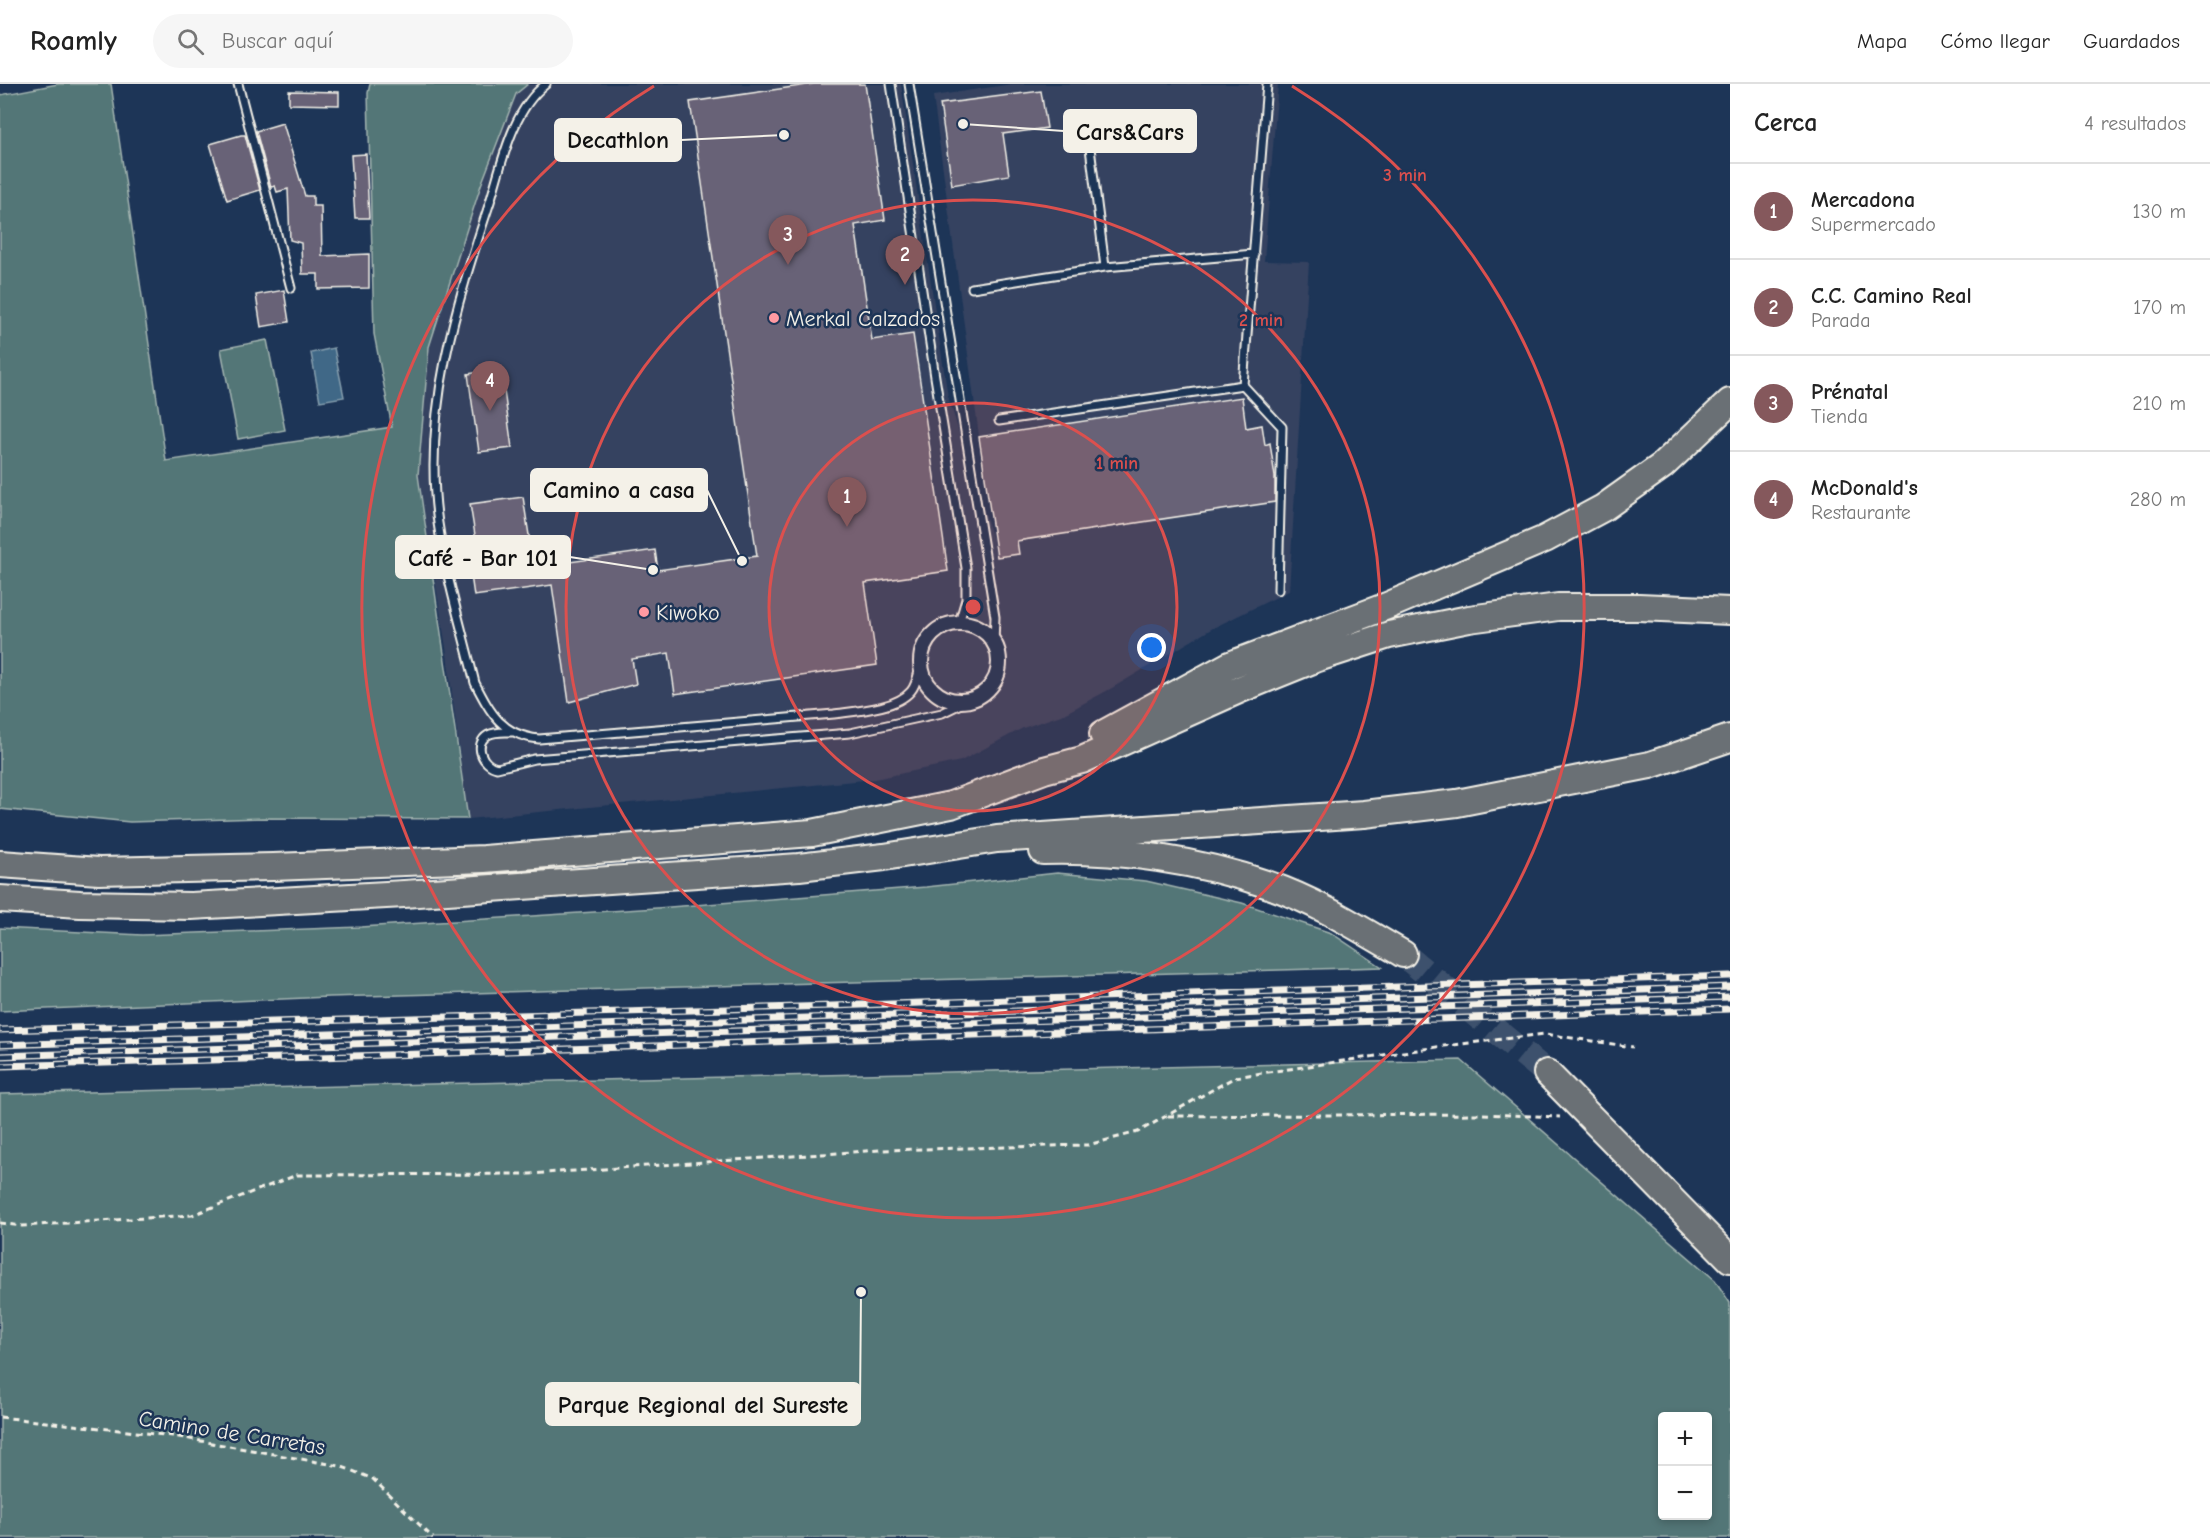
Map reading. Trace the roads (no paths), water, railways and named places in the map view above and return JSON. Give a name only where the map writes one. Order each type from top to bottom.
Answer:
[{"type":"highway","points":[[1044,771],[1078,747],[1230,665],[1387,606],[1545,539],[1603,508],[1662,466],[1730,402]]},
{"type":"highway","points":[[0,864],[99,871],[308,866],[484,859],[812,833],[951,805],[1044,771],[1082,760],[1241,689],[1315,659],[1389,635],[1469,619],[1558,607],[1639,607],[1730,611]]},
{"type":"highway","points":[[0,899],[80,904],[191,906],[428,893],[799,867],[884,857],[997,839],[1364,814],[1457,803],[1650,765],[1730,738]]},
{"type":"highway","points":[[884,857],[1071,850],[1148,857],[1206,868],[1270,885],[1342,918],[1403,954]]},
{"type":"highway","points":[[1547,1073],[1730,1259]]},
{"type":"street","points":[[959,623],[973,625],[985,632],[994,643],[999,666],[996,678],[980,695],[969,700],[956,701],[937,693],[924,677],[921,664],[922,652],[927,641],[946,626],[959,623]]},
{"type":"lane","points":[[238,84],[291,288]]},
{"type":"lane","points":[[546,84],[528,102],[514,130],[492,194],[450,339],[443,368],[436,420],[438,522],[456,609],[475,683],[499,723],[523,738],[540,739],[834,714],[879,707],[896,701],[911,690],[921,664]]},
{"type":"lane","points":[[891,84],[934,377],[966,568],[966,599],[959,623]]},
{"type":"lane","points":[[909,84],[995,617],[994,643]]},
{"type":"lane","points":[[1267,84],[1243,386],[1282,427],[1278,590]]},
{"type":"lane","points":[[1089,140],[1105,267]]},
{"type":"lane","points":[[972,288],[1105,267],[1254,254]]},
{"type":"lane","points":[[999,421],[1243,386]]},
{"type":"lane","points":[[512,732],[496,732],[484,738],[481,744],[482,756],[490,766],[496,768],[534,759],[850,733],[942,713],[969,700]]},
{"type":"tunnel","points":[[1403,954],[1547,1073]]},
{"type":"railway","points":[[0,1030],[832,1006],[1730,976]]},
{"type":"railway","points":[[0,1045],[1730,987]]},
{"type":"railway","points":[[0,1056],[1730,997]]},
{"type":"railway","points":[[0,1066],[422,1054],[1730,1009]]},
{"type":"place","name":"Cars&Cars","points":[[963,124]]},
{"type":"place","name":"Decathlon","points":[[784,135]]},
{"type":"place","name":"Prénatal","points":[[788,265]]},
{"type":"place","name":"C.C. Camino Real","points":[[905,285]]},
{"type":"place","name":"Merkal Calzados","points":[[774,318]]},
{"type":"place","name":"McDonald's","points":[[490,411]]},
{"type":"place","name":"Mercadona","points":[[847,527]]},
{"type":"place","name":"Camino a casa","points":[[742,561]]},
{"type":"place","name":"Café - Bar 101","points":[[653,570]]},
{"type":"place","name":"Kiwoko","points":[[644,612]]},
{"type":"place","name":"Parque Regional del Sureste","points":[[861,1292]]}]
